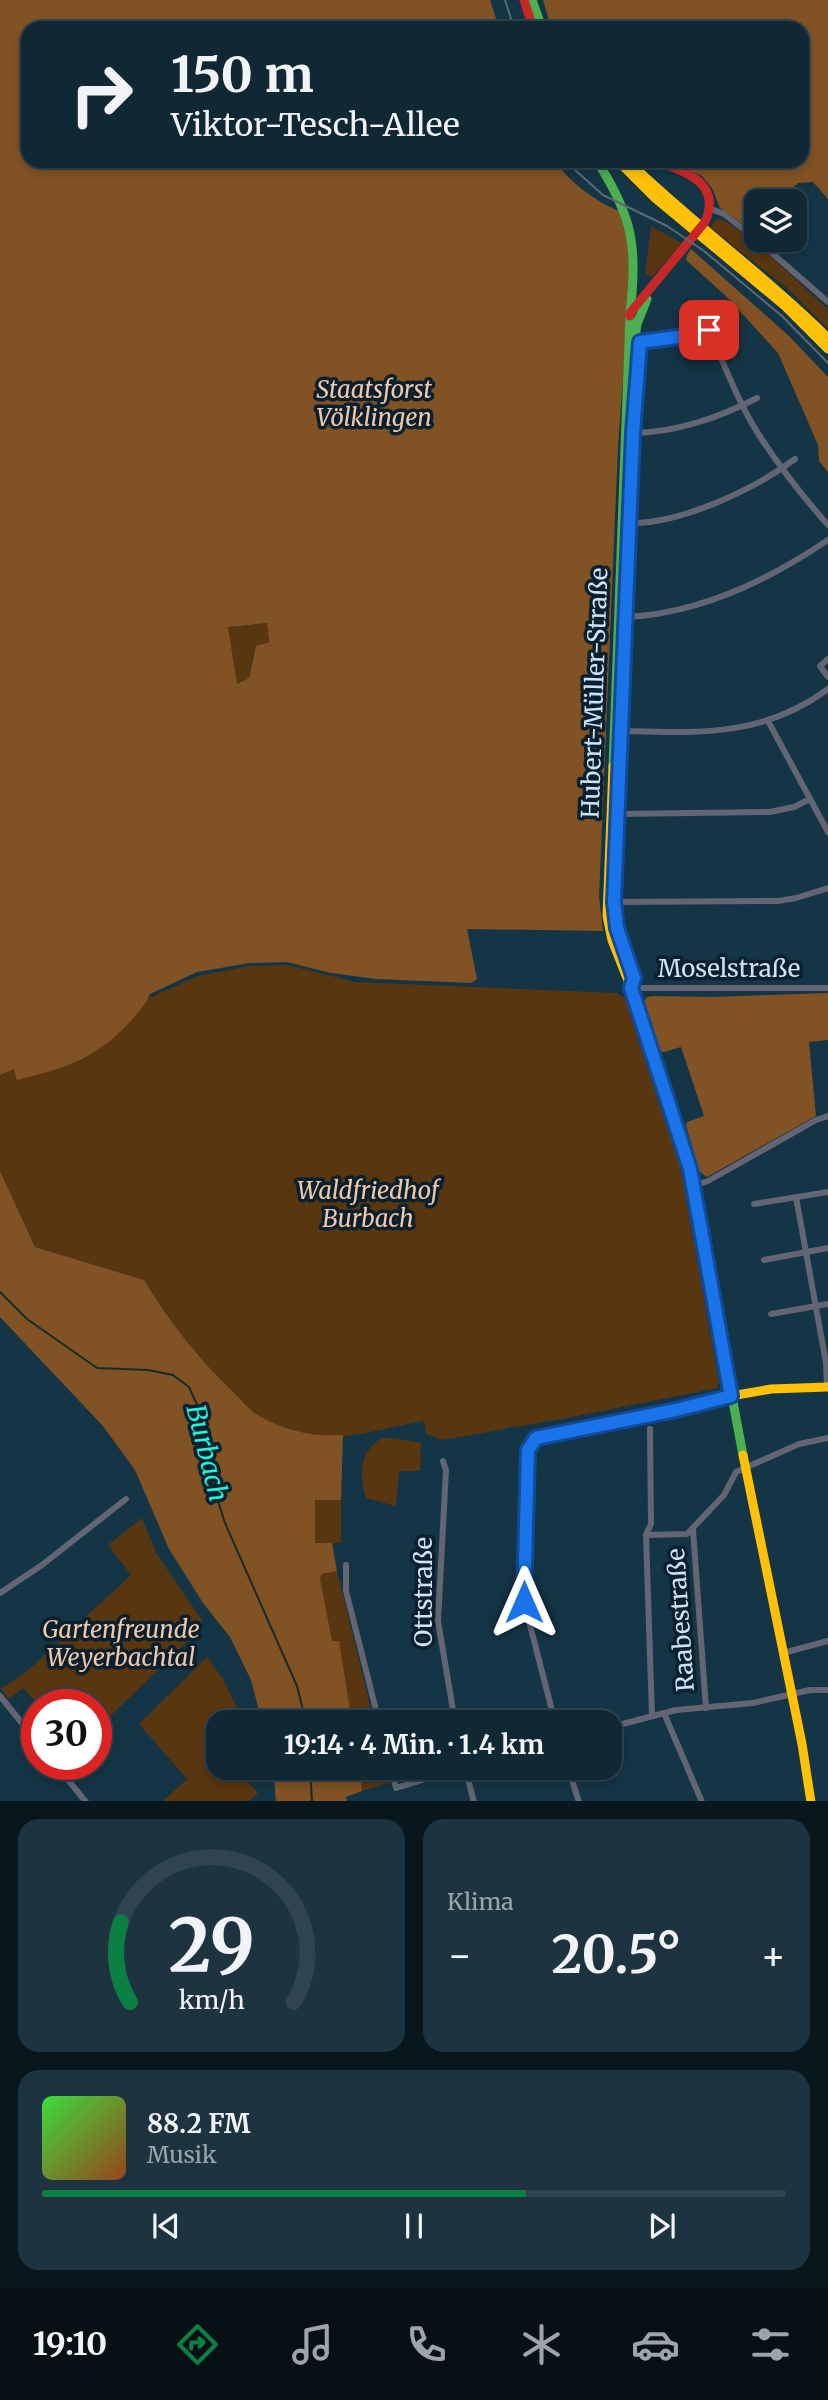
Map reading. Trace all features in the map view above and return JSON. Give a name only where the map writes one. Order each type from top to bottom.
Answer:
[{"type":"main road","points":[[522,0],[525,21]]},
{"type":"main road","points":[[522,0],[530,21]]},
{"type":"main road","points":[[532,0],[540,21]]},
{"type":"main road","points":[[602,168],[622,201],[631,227],[636,265],[631,313]]},
{"type":"main road","points":[[625,168],[655,198],[785,306],[828,349]]},
{"type":"main road","points":[[635,168],[660,192],[790,300],[828,338]]},
{"type":"main road","points":[[673,168],[696,178],[707,191],[710,212]]},
{"type":"main road","name":"Hubert-Müller-Straße","points":[[710,212],[631,313],[626,355],[627,396],[606,897],[609,930],[631,988],[693,1186],[731,1396],[811,1801]]},
{"type":"main road","name":"Hubert-Müller-Straße","points":[[627,396],[641,311],[657,282]]},
{"type":"main road","points":[[731,1396],[771,1389],[827,1387]]},
{"type":"street","points":[[710,212],[731,219],[744,229]]},
{"type":"street","points":[[772,252],[828,302]]},
{"type":"street","points":[[637,343],[709,330],[743,406],[761,438],[828,525]]},
{"type":"street","name":"Hubert-Müller-Straße","points":[[631,988],[634,978],[617,928],[614,902],[637,343]]},
{"type":"street","points":[[633,433],[686,424],[743,406],[757,398]]},
{"type":"street","points":[[630,523],[642,523],[701,508],[752,486],[795,459]]},
{"type":"street","points":[[625,617],[688,607],[719,597],[774,573],[828,540]]},
{"type":"street","points":[[828,659],[820,666],[828,677]]},
{"type":"street","points":[[622,731],[719,731],[768,722],[806,704],[828,689]]},
{"type":"street","points":[[768,722],[828,832]]},
{"type":"street","points":[[618,814],[770,812],[794,807],[810,799]]},
{"type":"street","points":[[614,902],[778,901],[828,888]]},
{"type":"street","name":"Moselstraße","points":[[631,988],[828,988]]},
{"type":"street","points":[[693,1186],[708,1181],[816,1120],[828,1116]]},
{"type":"street","points":[[754,1204],[828,1192]]},
{"type":"street","points":[[796,1197],[817,1307],[827,1387]]},
{"type":"street","points":[[764,1260],[828,1248]]},
{"type":"street","points":[[771,1314],[828,1304]]},
{"type":"street","points":[[552,1710],[524,1602],[528,1450],[536,1438],[676,1410],[731,1396]]},
{"type":"street","points":[[650,1429],[651,1524],[646,1535],[652,1716]]},
{"type":"street","points":[[646,1535],[682,1535],[693,1530],[724,1495],[733,1475],[799,1444],[828,1438]]},
{"type":"street","name":"Ottstraße","points":[[443,1461],[446,1471],[439,1621],[452,1710]]},
{"type":"street","points":[[0,1593],[42,1565],[126,1499]]},
{"type":"street","name":"Raabestraße","points":[[693,1530],[706,1708]]},
{"type":"street","points":[[346,1565],[346,1591],[376,1710]]},
{"type":"street","points":[[783,1653],[828,1641]]},
{"type":"street","points":[[622,1724],[664,1713],[753,1703],[810,1690],[828,1690]]},
{"type":"street","points":[[0,1696],[21,1722]]},
{"type":"street","points":[[664,1713],[702,1801]]},
{"type":"street","points":[[68,1780],[86,1801]]},
{"type":"street","points":[[394,1780],[396,1787],[421,1780]]},
{"type":"street","points":[[467,1780],[474,1801]]},
{"type":"street","points":[[572,1780],[579,1801]]},
{"type":"green space","name":"Staatsforst Völklingen","points":[[0,0],[490,0],[497,21],[21,21],[21,168],[561,168],[584,191],[621,212],[632,254],[618,447],[599,897],[603,931],[467,929],[477,979],[471,983],[376,979],[331,973],[287,962],[250,963],[197,972],[150,994],[143,1007],[114,1037],[76,1062],[17,1080],[14,1069],[0,1075]],"holes":[[[267,623],[269,642],[256,646],[249,678],[237,684],[228,627]]]},
{"type":"green space","points":[[543,0],[828,0],[828,199],[813,182],[798,183],[792,189],[744,189],[744,225],[720,208],[712,188],[702,176],[684,168],[809,168],[809,21],[549,21]]},
{"type":"green space","points":[[721,219],[744,233],[744,252],[766,252],[828,309],[828,329],[788,289],[710,227],[716,220]]},
{"type":"green space","points":[[651,226],[682,243],[652,277],[645,274]]},
{"type":"green space","points":[[691,249],[789,336],[828,377],[828,472],[819,461],[818,445],[778,353],[727,297],[686,260]]},
{"type":"green space","points":[[267,623],[269,642],[256,651],[249,678],[236,684],[228,627]]},
{"type":"green space","name":"Waldfriedhof Burbach","points":[[287,965],[356,982],[617,993],[625,998],[679,1158],[718,1388],[442,1440],[426,1434],[424,1421],[342,1436],[311,1435],[271,1422],[251,1410],[185,1339],[144,1280],[35,1247],[0,1171],[0,1075],[140,1002],[198,976],[250,966]]},
{"type":"green space","points":[[828,993],[828,1040],[809,1042],[816,1116],[707,1177],[699,1171],[686,1125],[687,1122],[704,1116],[681,1047],[658,1051],[644,1001],[653,996]]},
{"type":"green space","points":[[0,1171],[35,1247],[144,1280],[197,1354],[256,1414],[279,1426],[300,1432],[343,1435],[341,1500],[315,1500],[315,1543],[332,1543],[337,1571],[322,1574],[320,1578],[332,1641],[339,1641],[350,1710],[259,1710],[251,1680],[230,1637],[203,1603],[169,1549],[135,1470],[103,1426],[0,1317]]},
{"type":"green space","points":[[382,1438],[421,1443],[420,1471],[399,1471],[396,1506],[366,1498],[364,1489],[362,1472],[365,1457],[374,1443]]},
{"type":"green space","points":[[315,1500],[341,1500],[341,1543],[315,1543]]},
{"type":"green space","name":"Gartenfreunde Weyerbachtal","points":[[142,1518],[156,1553],[202,1620],[199,1630],[112,1714],[112,1689],[23,1688],[9,1699],[1,1689],[27,1671],[131,1575],[108,1545]]},
{"type":"green space","points":[[337,1571],[371,1710],[350,1710],[338,1641],[332,1642],[321,1574]]},
{"type":"green space","name":"Gartenfreunde Weyerbachtal","points":[[207,1657],[223,1679],[238,1710],[206,1710],[206,1780],[247,1780],[258,1793],[249,1801],[163,1801],[187,1779],[139,1724]]},
{"type":"green space","points":[[274,1780],[361,1780],[362,1791],[346,1797],[347,1801],[276,1801]]},
{"type":"green space","points":[[361,1780],[388,1780],[389,1783],[362,1791]]},
{"type":"waterway","name":"Burbach","points":[[0,1292],[27,1319],[97,1368],[148,1370],[173,1375],[189,1387],[203,1418],[207,1467],[225,1523],[297,1686],[303,1710]]},
{"type":"waterway","name":"Burbach","points":[[311,1780],[312,1801]]},
{"type":"tram line","points":[[505,0],[512,21]]},
{"type":"tram line","points":[[573,168],[603,195],[667,226],[704,251],[782,316],[828,363]]},
{"type":"traffic: fast","points":[[532,0],[540,21]]},
{"type":"traffic: fast","points":[[601,168],[618,199],[630,234],[633,251],[630,313]]},
{"type":"traffic: fast","points":[[633,352],[637,324],[647,299]]},
{"type":"traffic: fast","points":[[613,766],[630,316]]},
{"type":"traffic: fast","points":[[658,1071],[689,1169],[743,1455]]},
{"type":"traffic: slow","points":[[625,168],[655,198],[785,306],[828,349]]},
{"type":"traffic: slow","points":[[636,168],[828,338]]},
{"type":"traffic: slow","points":[[613,766],[607,916],[612,940],[658,1071]]},
{"type":"traffic: slow","points":[[731,1396],[771,1389],[828,1387]]},
{"type":"traffic: slow","points":[[743,1455],[802,1744],[811,1801]]},
{"type":"traffic: jam","points":[[524,0],[531,21]]},
{"type":"traffic: jam","points":[[630,316],[705,222],[709,209],[709,198],[699,181],[675,168]]},
{"type":"route","points":[[524,1602],[528,1450],[536,1438],[676,1410],[731,1396],[690,1169],[631,988],[634,978],[617,928],[614,902],[633,433],[640,342],[671,339],[709,330]]}]
